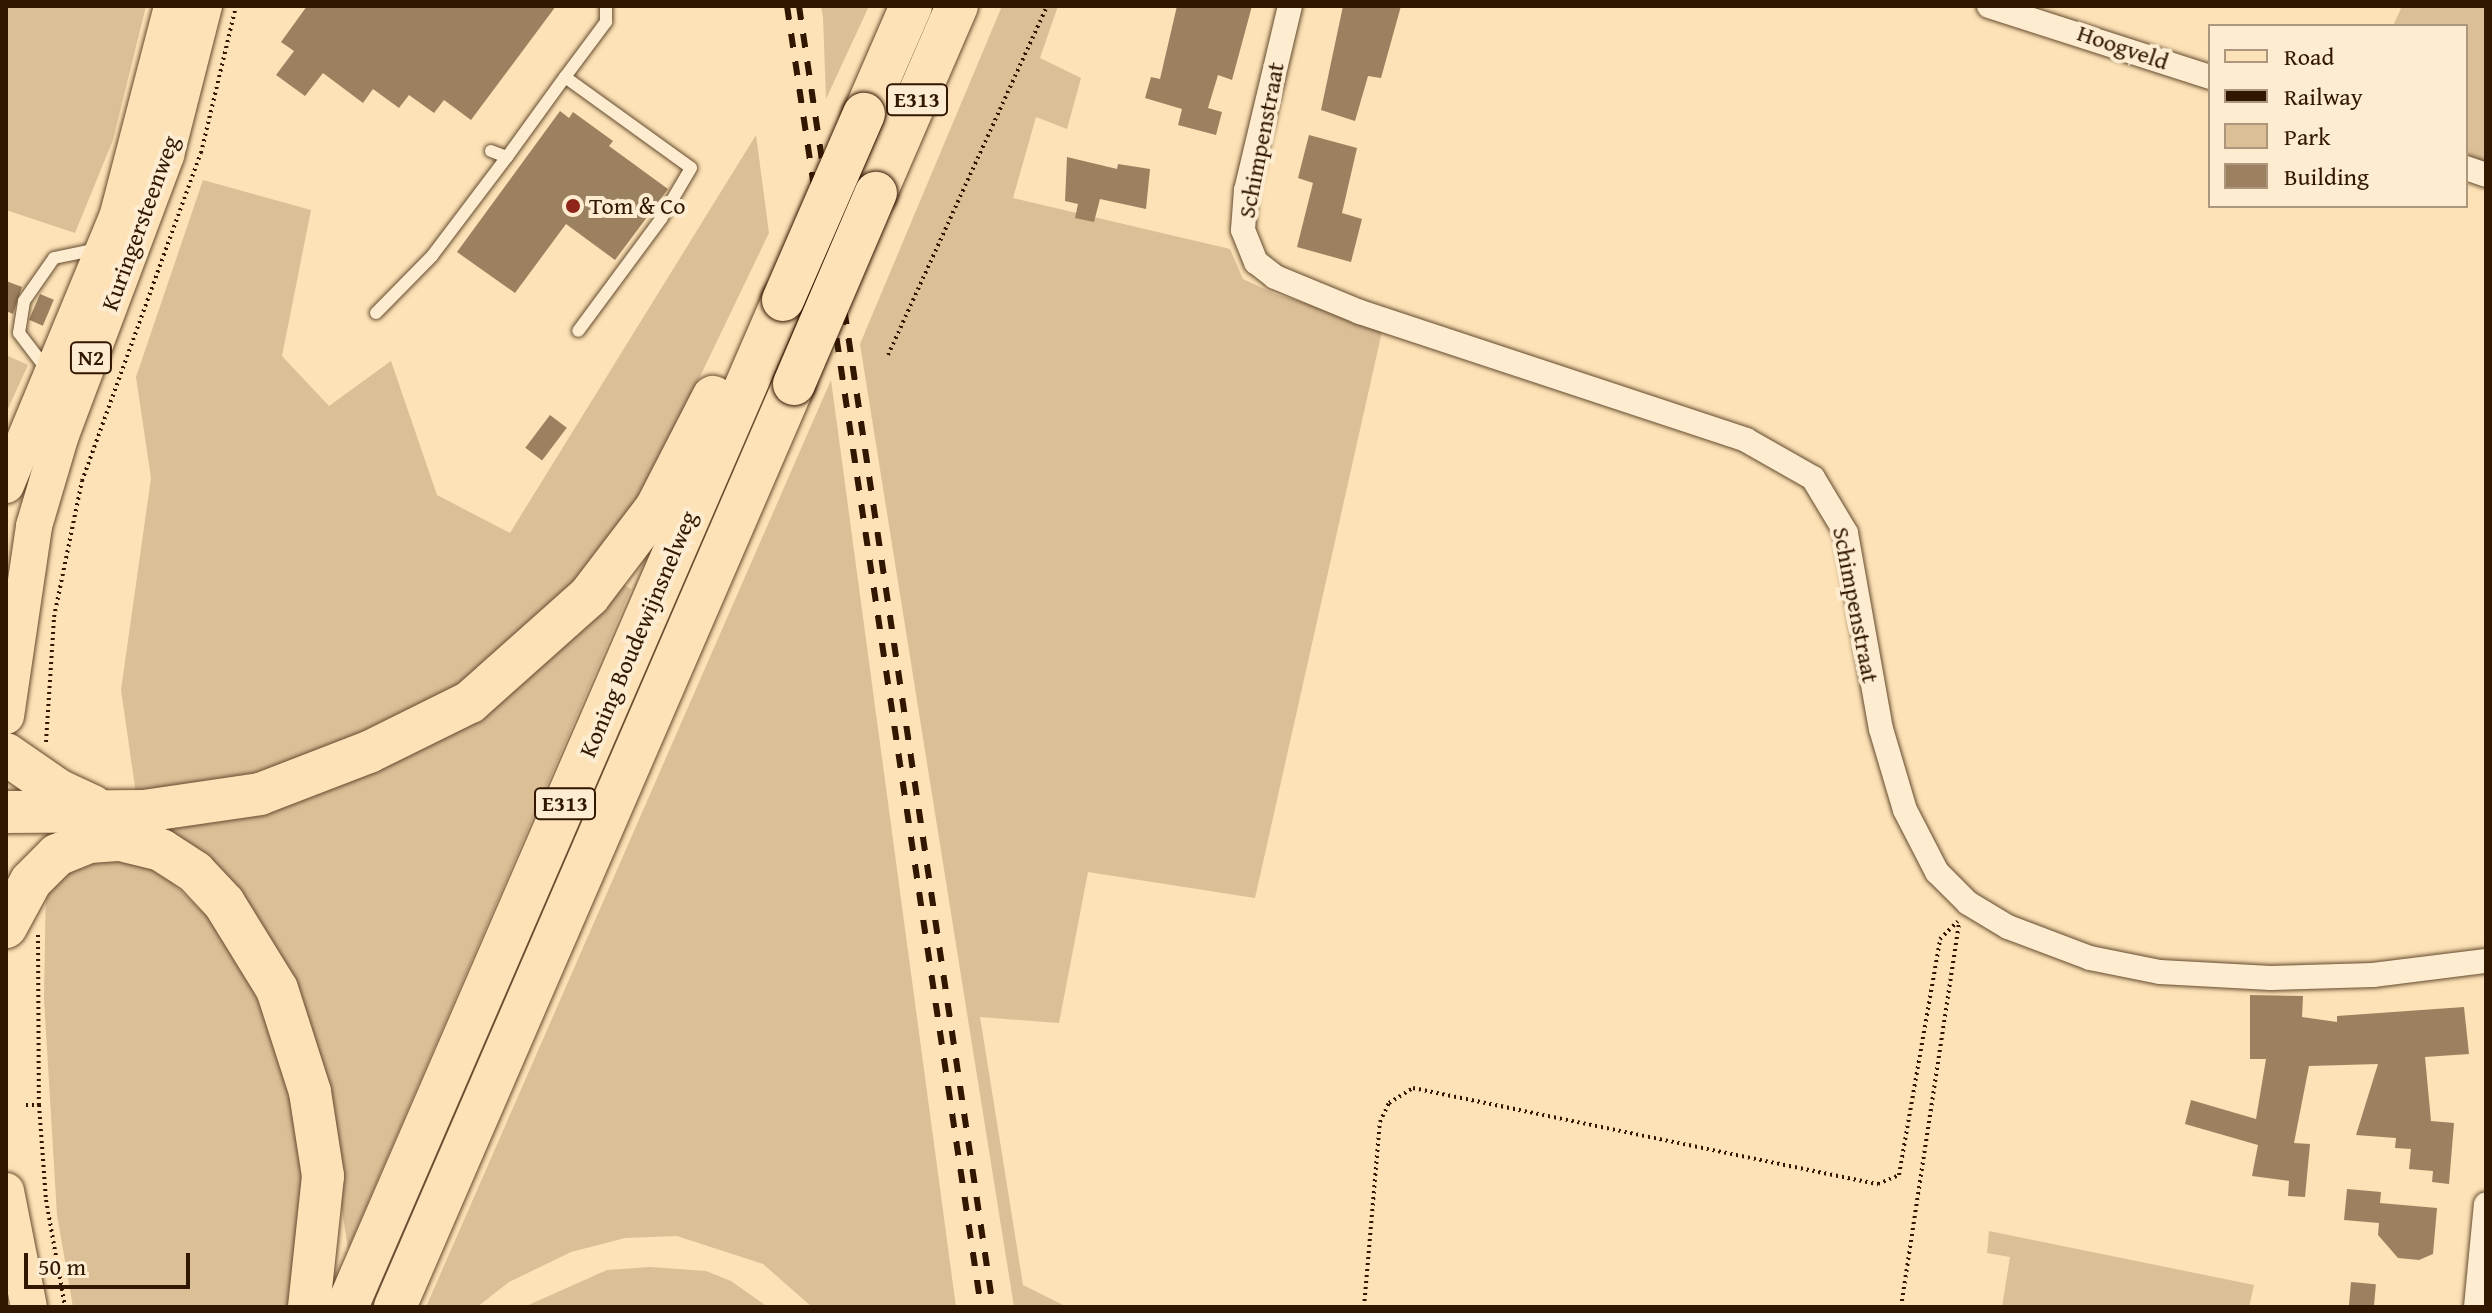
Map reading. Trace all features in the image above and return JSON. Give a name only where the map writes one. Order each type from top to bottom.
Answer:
[{"type":"highway","name":"Koning Boudewijnsnelweg","points":[[347,1307],[911,6]]},
{"type":"highway","name":"Koning Boudewijnsnelweg","points":[[395,1307],[957,6]]},
{"type":"highway","points":[[6,812],[144,811],[260,794],[369,752],[470,702],[589,596],[656,508],[747,330],[783,300]]},
{"type":"highway","points":[[26,749],[58,790],[101,810]]},
{"type":"highway","points":[[22,930],[31,881],[57,855],[89,842],[121,840],[161,850],[195,872],[224,903],[277,989],[310,1092],[323,1176],[309,1307]]},
{"type":"main road","name":"Kuringersteenweg","points":[[6,485],[104,247],[146,123],[172,6]]},
{"type":"main road","name":"Kuringersteenweg","points":[[6,716],[34,526],[61,435],[166,155],[204,6]]},
{"type":"main road","points":[[6,1191],[29,1307]]},
{"type":"street","name":"Schimpenstraat","points":[[1290,6],[1246,190],[1243,230],[1256,262],[1275,277],[1360,312],[1746,440],[1813,478],[1846,533],[1881,729],[1905,810],[1937,872],[1964,911],[2090,958],[2160,972],[2285,978],[2373,975],[2486,961]]},
{"type":"street","name":"Hoogveld","points":[[1989,6],[2208,76]]},
{"type":"street","points":[[2476,1307],[2486,1204]]},
{"type":"lane","points":[[376,313],[432,256],[507,157],[606,22],[606,6]]},
{"type":"lane","points":[[565,77],[691,168],[661,219],[578,331]]},
{"type":"lane","points":[[491,151],[507,157]]},
{"type":"lane","points":[[52,375],[19,333],[24,301],[54,258],[104,247]]},
{"type":"path","points":[[26,749],[82,481],[201,153],[236,6]]},
{"type":"path","points":[[888,355],[1047,6]]},
{"type":"path","points":[[1901,1307],[1907,1245],[1964,911]]},
{"type":"path","points":[[1364,1307],[1380,1122],[1389,1103],[1413,1088],[1878,1184],[1899,1175],[1940,939],[1964,911]]},
{"type":"path","points":[[22,930],[46,1200],[65,1307]]},
{"type":"path","points":[[26,1105],[39,1105]]},
{"type":"green space","points":[[6,6],[146,6],[113,140],[75,233],[6,210]]},
{"type":"green space","points":[[821,6],[869,6],[826,99],[823,17]]},
{"type":"green space","points":[[1002,6],[1058,6],[1040,58],[1081,78],[1067,129],[1036,117],[1013,198],[1230,249],[1243,279],[1275,294],[1383,327],[1255,898],[1088,872],[1059,1023],[980,1017],[1023,1285],[1067,1307],[1014,1307],[860,344]]},
{"type":"green space","points":[[2402,6],[2486,6],[2486,163],[2468,157],[2468,24],[2394,24]]},
{"type":"green space","points":[[756,135],[769,233],[645,491],[569,595],[496,662],[418,714],[283,773],[136,794],[121,690],[151,478],[136,377],[203,180],[311,210],[282,356],[329,406],[391,361],[437,495],[510,533]]},
{"type":"green space","points":[[6,355],[28,365],[6,413]]},
{"type":"green space","points":[[831,380],[956,1307],[812,1307],[763,1264],[677,1236],[625,1238],[571,1252],[509,1282],[477,1307],[426,1307]]},
{"type":"green space","points":[[616,580],[631,589],[348,1249],[324,1095],[284,972],[139,830],[286,805],[418,751],[523,675]]},
{"type":"green space","points":[[84,856],[123,857],[159,870],[216,925],[246,972],[286,1068],[302,1171],[303,1225],[291,1307],[73,1307],[57,1215],[44,999],[46,879]]},
{"type":"green space","points":[[1989,1231],[2254,1285],[2249,1307],[2002,1307],[2010,1257],[1987,1253]]},
{"type":"green space","points":[[650,1267],[706,1271],[731,1281],[768,1307],[524,1307],[607,1270]]},
{"type":"building","points":[[307,6],[556,6],[471,120],[444,100],[434,113],[409,95],[399,108],[373,89],[363,103],[323,73],[305,96],[276,75],[294,51],[281,42]]},
{"type":"building","points":[[1177,6],[1252,6],[1232,80],[1218,75],[1208,108],[1222,112],[1216,135],[1178,125],[1182,109],[1145,98],[1151,77],[1160,79]]},
{"type":"building","points":[[1343,6],[1401,6],[1381,78],[1368,76],[1355,121],[1321,110]]},
{"type":"building","name":"Tom & Co","points":[[560,111],[569,118],[573,112],[613,141],[609,146],[668,189],[615,260],[566,224],[515,293],[457,252]]},
{"type":"building","points":[[1309,135],[1357,148],[1342,213],[1362,219],[1351,262],[1297,247],[1313,183],[1298,178]]},
{"type":"building","points":[[1067,157],[1117,169],[1118,164],[1150,169],[1146,209],[1100,199],[1094,222],[1075,218],[1078,204],[1065,201]]},
{"type":"building","points":[[6,281],[22,287],[13,314],[6,311]]},
{"type":"building","points":[[40,294],[54,300],[43,326],[29,320]]},
{"type":"building","points":[[550,415],[567,428],[542,460],[525,448]]},
{"type":"building","points":[[2250,995],[2303,996],[2302,1017],[2337,1022],[2337,1016],[2464,1007],[2469,1054],[2425,1057],[2431,1121],[2454,1123],[2449,1184],[2432,1182],[2433,1171],[2409,1169],[2411,1149],[2395,1148],[2396,1138],[2356,1135],[2378,1064],[2309,1066],[2294,1143],[2310,1144],[2305,1197],[2288,1196],[2289,1181],[2252,1176],[2258,1145],[2185,1124],[2191,1100],[2256,1119],[2266,1059],[2250,1059]]},
{"type":"building","points":[[2347,1189],[2381,1192],[2380,1203],[2437,1208],[2433,1254],[2419,1260],[2398,1258],[2378,1235],[2379,1223],[2344,1220]]},
{"type":"building","points":[[2351,1282],[2376,1284],[2374,1307],[2349,1307]]},
{"type":"railway","points":[[787,6],[981,1307]]},
{"type":"railway","points":[[799,6],[993,1307]]},
{"type":"place","name":"Tom & Co","points":[[573,206]]}]
